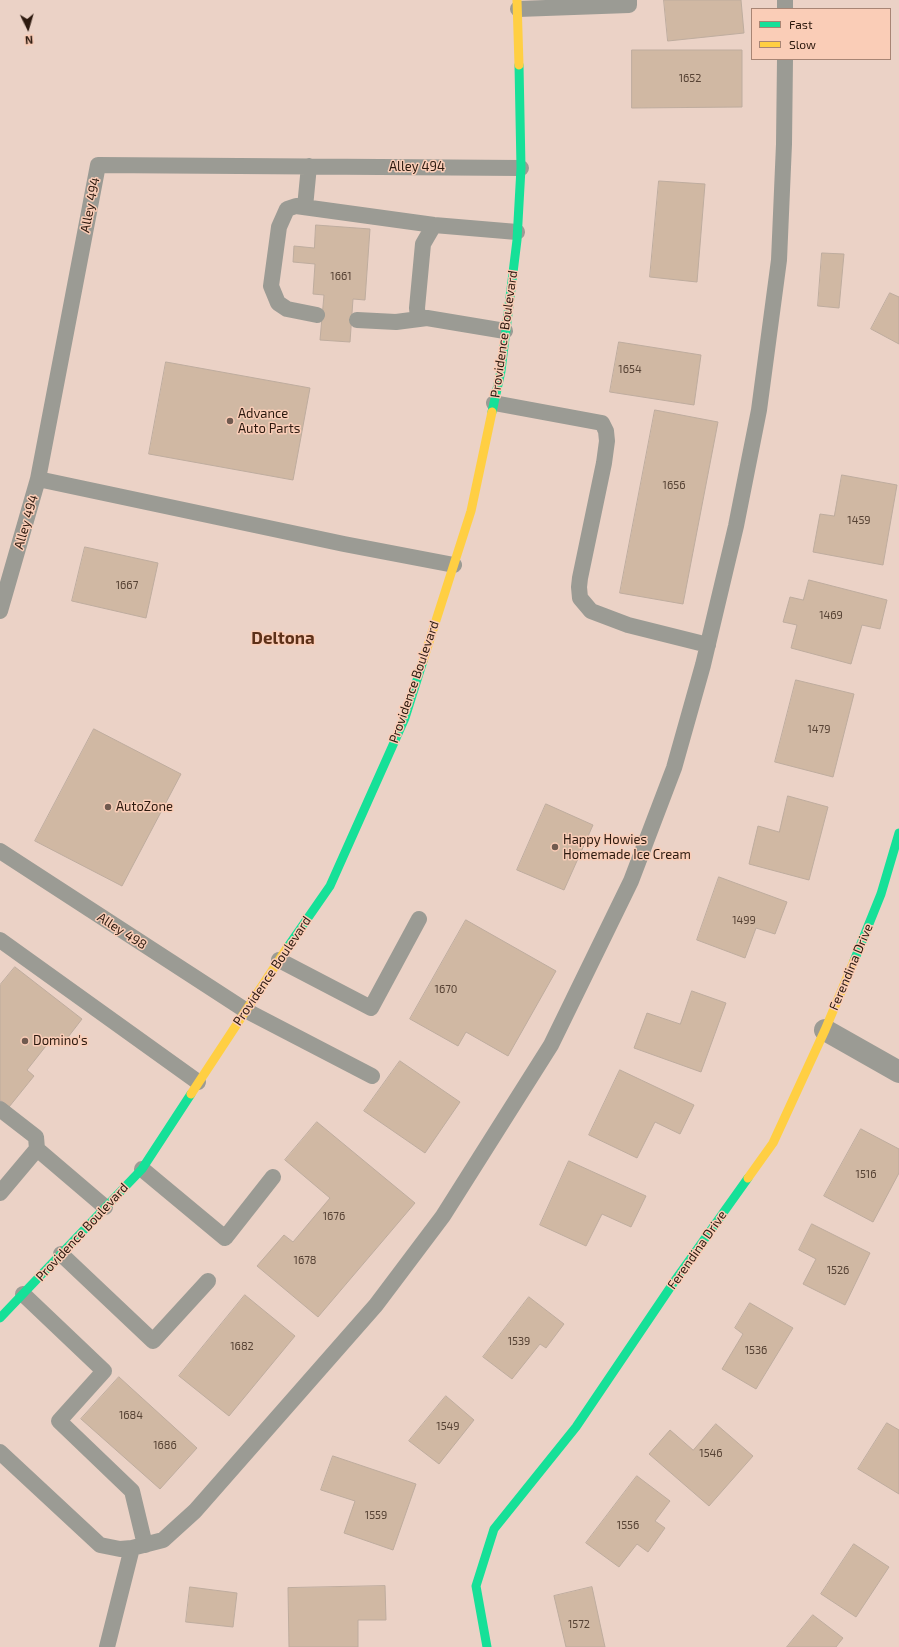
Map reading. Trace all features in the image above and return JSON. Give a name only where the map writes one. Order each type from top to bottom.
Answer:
[{"type":"main road","name":"Providence Boulevard","points":[[1,1314],[23,1294],[142,1169],[245,1010],[330,886],[401,726],[471,511],[501,371],[517,232],[521,168],[518,4]]},
{"type":"main road","name":"Ferendina Drive","points":[[487,1647],[476,1586],[494,1529],[576,1426],[676,1278],[773,1143],[825,1030],[881,894],[899,833]]},
{"type":"street","points":[[825,1030],[899,1072]]},
{"type":"lane","points":[[518,4],[629,5],[629,0]]},
{"type":"lane","points":[[0,1452],[100,1546],[120,1549],[138,1547],[163,1540],[195,1510],[376,1305],[443,1216],[551,1045],[631,881],[674,768],[708,645],[736,526],[760,410],[779,260],[784,144],[785,60]]},
{"type":"lane","name":"Alley 494","points":[[0,611],[38,479],[98,165],[521,168]]},
{"type":"lane","points":[[304,207],[309,166]]},
{"type":"lane","points":[[317,315],[287,309],[278,303],[271,286],[280,227],[287,209],[296,206],[434,225],[517,232]]},
{"type":"lane","points":[[418,318],[423,244],[434,225]]},
{"type":"lane","points":[[357,320],[396,322],[427,318],[506,331]]},
{"type":"lane","points":[[494,403],[602,423],[606,431],[607,441],[604,463],[580,578],[580,598],[591,611],[628,626],[708,645]]},
{"type":"lane","points":[[38,479],[344,544],[454,565]]},
{"type":"lane","name":"Alley 498","points":[[0,851],[245,1010],[372,1076]]},
{"type":"lane","points":[[279,960],[371,1008],[419,919]]},
{"type":"lane","points":[[0,940],[198,1082]]},
{"type":"lane","points":[[0,1109],[36,1137],[37,1149],[105,1207]]},
{"type":"lane","points":[[0,1193],[37,1149]]},
{"type":"lane","points":[[142,1169],[225,1238],[273,1177]]},
{"type":"lane","points":[[61,1254],[153,1341],[208,1281]]},
{"type":"lane","points":[[23,1294],[104,1371],[58,1420],[132,1492],[138,1547],[108,1647]]},
{"type":"building","points":[[664,0],[741,0],[744,33],[668,41]]},
{"type":"building","points":[[632,50],[742,50],[742,107],[632,108]]},
{"type":"building","points":[[659,181],[705,184],[697,282],[650,277]]},
{"type":"building","points":[[316,225],[370,229],[365,300],[353,299],[350,342],[320,340],[324,295],[313,294],[315,264],[293,262],[294,246],[314,248]]},
{"type":"building","points":[[822,253],[844,254],[839,308],[818,306]]},
{"type":"building","points":[[890,293],[899,297],[899,344],[871,329]]},
{"type":"building","points":[[619,342],[701,355],[694,405],[610,392]]},
{"type":"building","name":"Advance Auto Parts","points":[[166,362],[310,388],[293,480],[149,454]]},
{"type":"building","points":[[655,410],[718,422],[683,604],[620,593]]},
{"type":"building","points":[[842,475],[897,485],[883,565],[813,552],[820,514],[834,516]]},
{"type":"building","points":[[85,547],[158,563],[146,618],[72,601]]},
{"type":"building","points":[[809,580],[887,600],[880,629],[862,625],[851,664],[791,648],[797,625],[783,622],[790,597],[803,600]]},
{"type":"building","points":[[796,680],[854,694],[833,777],[775,762]]},
{"type":"building","name":"AutoZone","points":[[94,729],[181,774],[122,886],[35,841]]},
{"type":"building","points":[[788,796],[828,807],[809,880],[749,864],[758,826],[779,832]]},
{"type":"building","name":"Happy Howies Homemade Ice Cream","points":[[546,804],[593,825],[564,890],[517,870]]},
{"type":"building","points":[[719,877],[787,902],[775,934],[756,928],[745,958],[697,940]]},
{"type":"building","points":[[466,920],[556,971],[508,1056],[466,1032],[458,1046],[410,1019]]},
{"type":"building","name":"Domino's","points":[[15,967],[82,1019],[62,1045],[53,1037],[27,1070],[34,1076],[9,1107],[0,1100],[0,985]]},
{"type":"building","points":[[692,991],[726,1003],[701,1072],[634,1048],[647,1013],[680,1024]]},
{"type":"building","points":[[400,1061],[460,1102],[425,1153],[364,1111]]},
{"type":"building","points":[[620,1070],[694,1105],[680,1134],[655,1122],[637,1158],[589,1135]]},
{"type":"building","points":[[317,1122],[415,1203],[318,1317],[257,1266],[284,1235],[293,1242],[330,1198],[285,1160]]},
{"type":"building","points":[[861,1129],[899,1149],[899,1173],[873,1222],[824,1196]]},
{"type":"building","points":[[569,1161],[646,1196],[631,1227],[602,1214],[586,1246],[540,1225]]},
{"type":"building","points":[[812,1224],[870,1253],[845,1305],[803,1284],[816,1259],[799,1250]]},
{"type":"building","points":[[245,1295],[295,1336],[229,1416],[179,1376]]},
{"type":"building","points":[[529,1297],[564,1324],[546,1348],[540,1344],[512,1379],[483,1357]]},
{"type":"building","points":[[750,1303],[793,1328],[756,1389],[722,1369],[743,1334],[735,1328]]},
{"type":"building","points":[[119,1377],[197,1448],[160,1489],[81,1419]]},
{"type":"building","points":[[446,1396],[474,1420],[439,1464],[409,1441]]},
{"type":"building","points":[[887,1423],[899,1430],[899,1494],[858,1469]]},
{"type":"building","points":[[716,1424],[753,1456],[709,1506],[649,1454],[670,1430],[693,1450]]},
{"type":"building","points":[[333,1456],[416,1484],[393,1550],[344,1533],[355,1501],[321,1490]]},
{"type":"building","points":[[637,1476],[670,1501],[655,1521],[665,1528],[648,1552],[637,1544],[619,1567],[586,1543]]},
{"type":"building","points":[[854,1544],[889,1567],[856,1617],[821,1594]]},
{"type":"building","points":[[385,1586],[386,1620],[358,1620],[358,1647],[289,1647],[288,1588]]},
{"type":"building","points":[[190,1587],[237,1593],[233,1627],[186,1622]]},
{"type":"building","points":[[592,1587],[605,1647],[566,1647],[554,1596]]},
{"type":"building","points":[[813,1615],[843,1638],[836,1647],[787,1647]]},
{"type":"traffic: fast","points":[[492,412],[501,371],[517,240],[521,168],[519,65]]},
{"type":"traffic: fast","points":[[287,948],[330,886],[405,718],[423,661]]},
{"type":"traffic: fast","points":[[854,961],[881,894],[899,833]]},
{"type":"traffic: fast","points":[[0,1318],[142,1169],[191,1094]]},
{"type":"traffic: fast","points":[[487,1647],[476,1586],[494,1529],[576,1427],[676,1279],[748,1178]]},
{"type":"traffic: slow","points":[[517,0],[519,65]]},
{"type":"traffic: slow","points":[[423,661],[471,511],[492,412]]},
{"type":"traffic: slow","points":[[191,1094],[287,948]]},
{"type":"traffic: slow","points":[[748,1178],[773,1143],[825,1030],[854,961]]},
{"type":"place","name":"Advance Auto Parts","points":[[230,421]]},
{"type":"place","name":"AutoZone","points":[[108,807]]},
{"type":"place","name":"Happy Howies Homemade Ice Cream","points":[[555,847]]},
{"type":"place","name":"Domino's","points":[[25,1041]]},
{"type":"district","name":"Deltona","points":[[283,638]]}]
